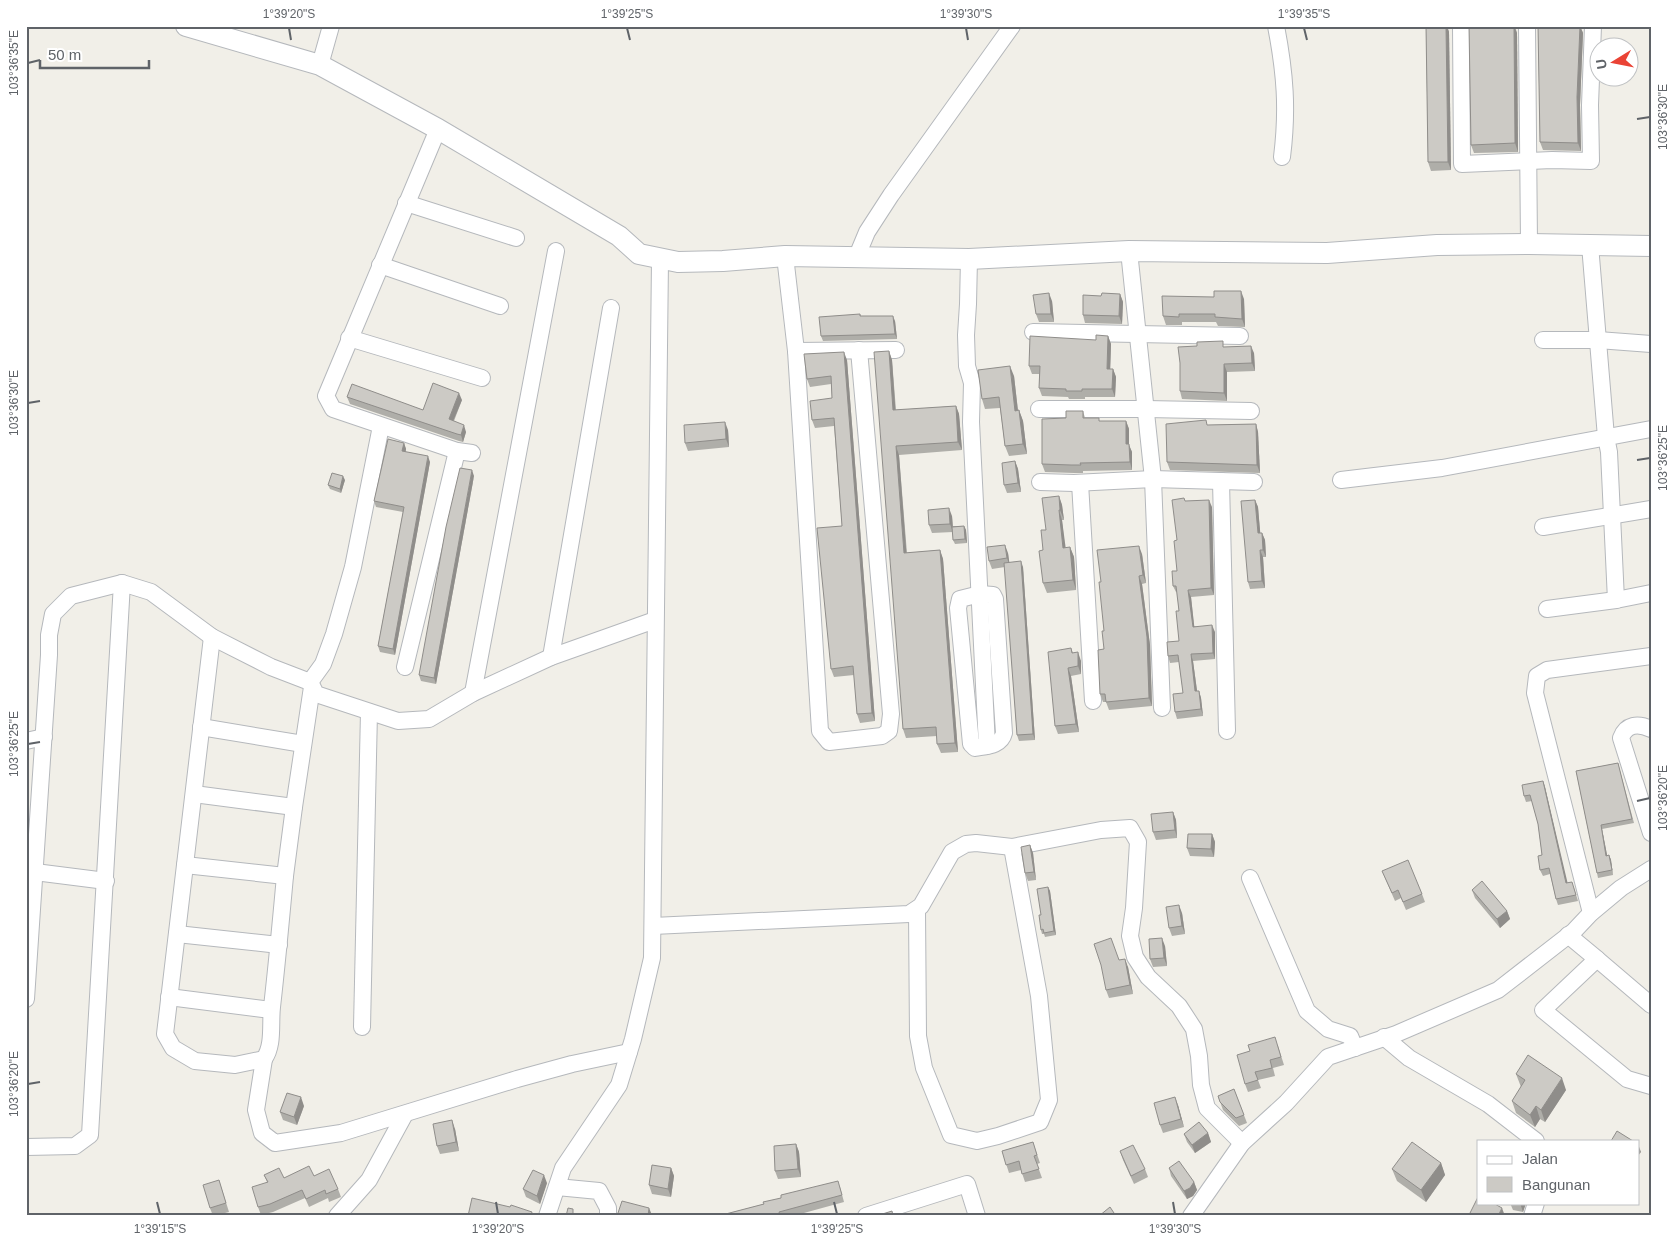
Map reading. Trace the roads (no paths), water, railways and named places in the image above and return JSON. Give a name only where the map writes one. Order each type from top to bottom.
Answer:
[{"type":"street","points":[[186,26],[211,30],[320,65],[438,129],[619,236],[639,254],[660,260],[678,262],[722,261],[786,256],[969,259],[1129,251],[1328,252],[1438,245],[1651,246]]},
{"type":"street","points":[[320,65],[331,26]]},
{"type":"street","points":[[857,256],[868,232],[891,195],[1012,26]]},
{"type":"street","points":[[1276,26],[1286,91],[1282,157]]},
{"type":"street","points":[[1461,26],[1462,164],[1591,161],[1590,105],[1593,26]]},
{"type":"street","points":[[1527,26],[1529,244]]},
{"type":"street","points":[[405,667],[465,452],[333,409],[326,396],[438,129]]},
{"type":"street","points":[[406,203],[516,238]]},
{"type":"street","points":[[1590,245],[1606,438],[1600,452],[1608,516],[1612,600]]},
{"type":"street","points":[[474,692],[556,251]]},
{"type":"street","points":[[1129,251],[1153,479],[1162,708]]},
{"type":"street","points":[[786,256],[796,351],[820,731],[829,742],[882,736],[889,731],[891,714],[859,350]]},
{"type":"street","points":[[969,259],[966,336],[968,366],[972,383],[971,422],[980,594],[987,746],[975,748],[971,744],[958,608],[960,599],[980,594]]},
{"type":"street","points":[[547,1216],[563,1168],[619,1085],[652,958],[660,260]]},
{"type":"street","points":[[380,264],[500,306]]},
{"type":"street","points":[[550,657],[611,308]]},
{"type":"street","points":[[1034,332],[1240,336]]},
{"type":"street","points":[[349,338],[482,378]]},
{"type":"street","points":[[1543,340],[1598,340],[1651,344]]},
{"type":"street","points":[[796,351],[896,350]]},
{"type":"street","points":[[1038,410],[1146,409],[1251,411]]},
{"type":"street","points":[[381,426],[353,567],[334,634],[323,664],[311,685],[285,876],[271,1010],[269,1052],[264,1059],[256,1110],[262,1133],[275,1143],[341,1133],[526,1076],[629,1052]]},
{"type":"street","points":[[1341,480],[1442,468],[1651,429]]},
{"type":"street","points":[[1040,482],[1080,483],[1153,479],[1254,482]]},
{"type":"street","points":[[1221,481],[1227,731]]},
{"type":"street","points":[[1080,483],[1093,701]]},
{"type":"street","points":[[1543,527],[1651,509]]},
{"type":"street","points":[[26,999],[49,635],[53,614],[71,596],[122,582],[151,592],[212,637],[311,685],[316,694],[398,721],[429,719],[474,692],[550,657],[655,620]]},
{"type":"street","points":[[26,1147],[75,1146],[90,1134],[122,582]]},
{"type":"street","points":[[1547,609],[1651,593]]},
{"type":"street","points":[[212,637],[165,1034],[173,1048],[195,1062],[235,1066],[264,1059]]},
{"type":"street","points":[[1591,913],[1535,693],[1537,676],[1547,670],[1651,656]]},
{"type":"street","points":[[362,1026],[369,712]]},
{"type":"street","points":[[1651,729],[1643,725],[1628,727],[1621,738],[1651,832]]},
{"type":"street","points":[[202,727],[303,744]]},
{"type":"street","points":[[26,741],[44,737]]},
{"type":"street","points":[[194,794],[294,807]]},
{"type":"street","points":[[653,926],[909,914],[921,906],[952,852],[959,847],[976,843],[1012,847],[1100,830],[1130,828],[1138,842],[1134,908],[1130,936],[1135,957],[1148,977],[1179,1006],[1194,1030],[1199,1056],[1201,1086],[1207,1108],[1242,1143]]},
{"type":"street","points":[[917,910],[918,1036],[924,1068],[952,1135],[977,1141],[1040,1122],[1049,1100],[1039,996],[1012,847]]},
{"type":"street","points":[[185,865],[285,876]]},
{"type":"street","points":[[1191,1216],[1242,1143],[1286,1103],[1328,1057],[1404,1031],[1498,990],[1568,935],[1621,888],[1651,869]]},
{"type":"street","points":[[35,872],[106,881]]},
{"type":"street","points":[[1250,878],[1307,1011],[1328,1029],[1350,1036],[1354,1048]]},
{"type":"street","points":[[177,934],[279,945]]},
{"type":"street","points":[[1568,935],[1651,1005]]},
{"type":"street","points":[[1597,959],[1543,1010],[1626,1079],[1651,1086]]},
{"type":"street","points":[[169,997],[271,1010]]},
{"type":"street","points":[[1384,1037],[1409,1058],[1488,1104],[1535,1140]]},
{"type":"street","points":[[338,1216],[369,1180],[405,1114]]},
{"type":"street","points":[[866,1216],[967,1184],[977,1216]]},
{"type":"street","points":[[557,1187],[600,1191],[608,1208],[608,1216]]},
{"type":"street","points":[[1532,1216],[1536,1204]]}]
